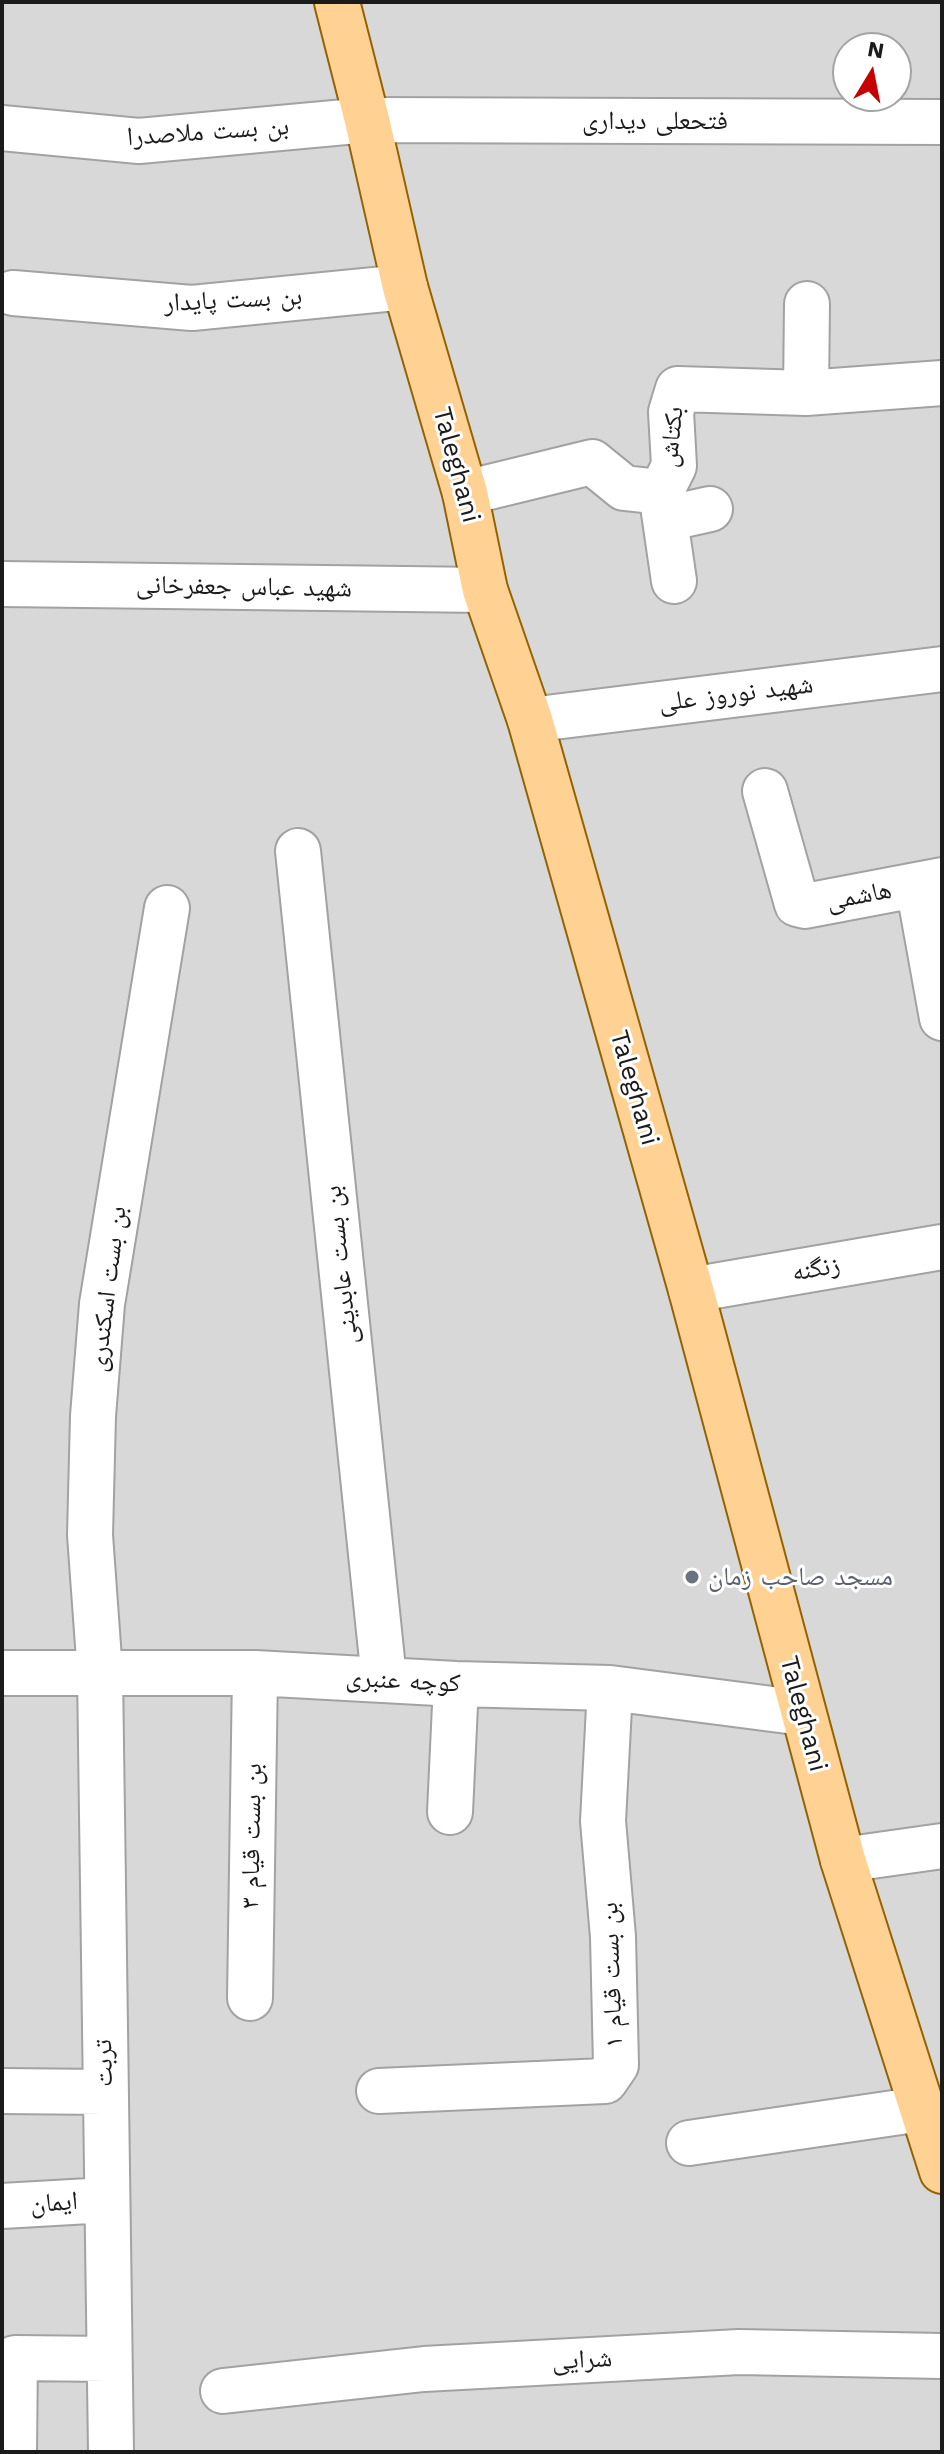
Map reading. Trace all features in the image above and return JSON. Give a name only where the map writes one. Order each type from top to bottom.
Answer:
[{"type":"main road","name":"Taleghani","points":[[337,2],[405,287],[465,493],[485,590],[530,720],[691,1290],[843,1860],[942,2171]]},
{"type":"street","name":"فتحعلی دیداری","points":[[367,120],[942,122]]},
{"type":"street","name":"بن بست ملاصدرا","points":[[2,128],[139,141],[367,120]]},
{"type":"street","name":"بن بست پایدار","points":[[13,293],[192,308],[405,287]]},
{"type":"street","points":[[806,393],[807,304]]},
{"type":"street","name":"بکتاش","points":[[465,493],[592,462],[624,488],[663,505],[674,466],[671,412],[678,389],[806,393],[942,383]]},
{"type":"street","points":[[674,581],[663,505],[710,509]]},
{"type":"street","name":"شهید عباس جعفرخانی","points":[[2,584],[485,590]]},
{"type":"street","name":"شهید نوروز علی","points":[[530,720],[942,669]]},
{"type":"street","name":"هاشمی","points":[[765,791],[797,904],[805,906],[930,882]]},
{"type":"street","name":"بن بست عابدینی","points":[[298,851],[384,1679]]},
{"type":"street","points":[[930,882],[942,1018]]},
{"type":"street","name":"بن بست اسکندری","points":[[100,1673],[90,1535],[93,1416],[102,1304],[167,908]]},
{"type":"street","name":"زنگنه","points":[[691,1290],[942,1247]]},
{"type":"street","name":"کوچه عنبری","points":[[2,1673],[255,1673],[456,1684],[610,1688],[803,1713]]},
{"type":"street","name":"تربت","points":[[100,1673],[111,2452]]},
{"type":"street","name":"بن بست قیام ۳","points":[[250,1998],[255,1673]]},
{"type":"street","points":[[450,1812],[456,1684]]},
{"type":"street","name":"بن بست قیام ۱","points":[[379,2091],[605,2081],[616,2065],[613,1937],[603,1821],[610,1688]]},
{"type":"street","points":[[843,1860],[942,1846]]},
{"type":"street","points":[[2,2091],[105,2092]]},
{"type":"street","points":[[689,2143],[921,2109]]},
{"type":"street","name":"ایمان","points":[[2,2206],[107,2200]]},
{"type":"street","name":"شرایی","points":[[223,2391],[424,2369],[739,2352],[942,2356]]},
{"type":"street","points":[[10,2439],[15,2358],[109,2359]]},
{"type":"shaded area","points":[[2,2],[942,2],[942,2452],[2,2452]]},
{"type":"place","name":"مسجد صاحب زمان","points":[[692,1577]]}]
